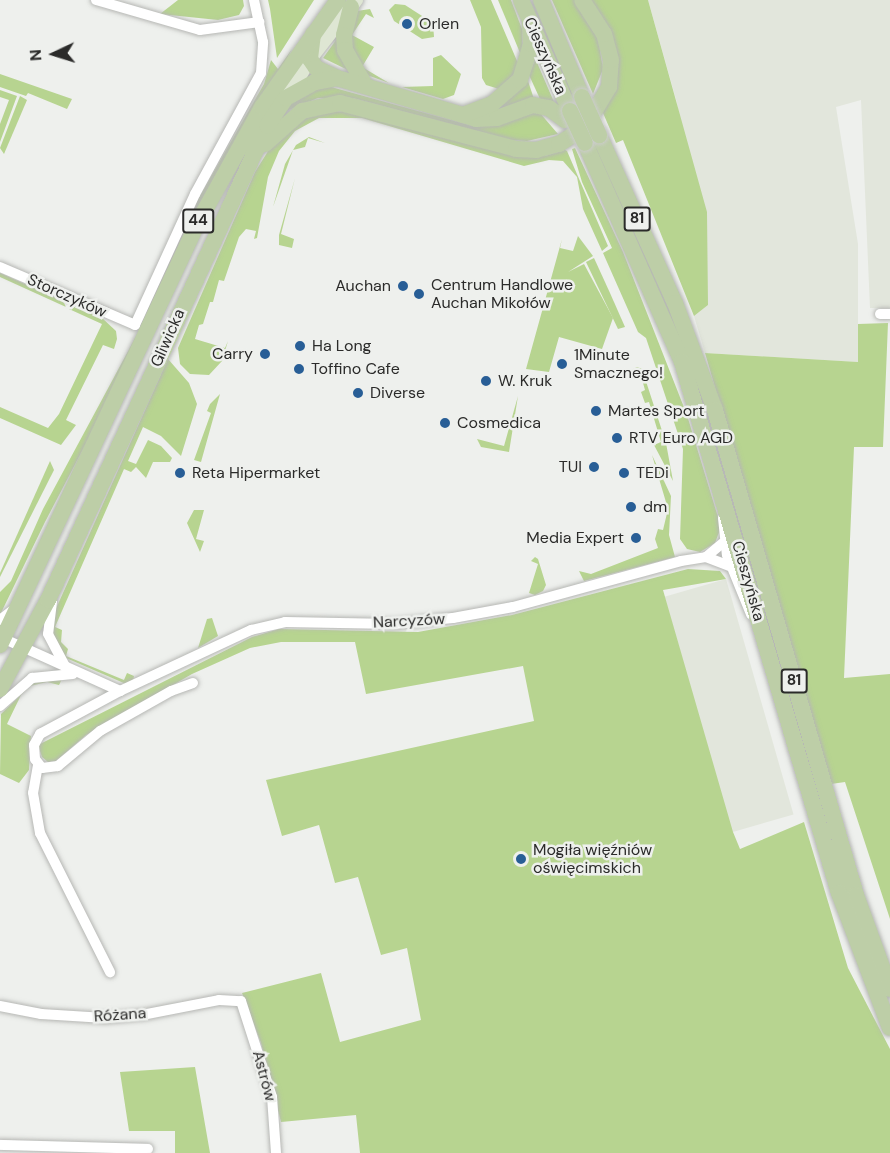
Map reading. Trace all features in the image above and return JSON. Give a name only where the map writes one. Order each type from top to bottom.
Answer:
[{"type":"main road","name":"Cieszyńska","points":[[521,0],[568,116]]},
{"type":"main road","name":"Cieszyńska","points":[[541,0],[582,97],[592,139],[682,362],[839,893],[890,1028]]},
{"type":"main road","points":[[256,153],[296,115],[340,102],[516,149],[536,150],[559,144],[585,127],[609,87],[611,60],[604,34],[582,0]]},
{"type":"main road","points":[[348,2],[344,35],[345,50],[361,84]]},
{"type":"main road","name":"Gliwicka","points":[[1,641],[195,228],[234,154],[291,63],[313,33],[348,2]]},
{"type":"main road","points":[[463,115],[492,104],[519,80],[531,44],[530,23]]},
{"type":"main road","points":[[313,33],[310,59],[316,68],[337,78],[487,120],[533,105],[549,108],[568,116]]},
{"type":"main road","points":[[291,63],[310,59],[340,70],[361,84]]},
{"type":"main road","points":[[286,98],[315,82],[337,78]]},
{"type":"main road","name":"Gliwicka","points":[[0,689],[56,582],[219,224],[256,153],[267,126],[286,98]]},
{"type":"main road","name":"81","points":[[568,116],[592,139]]},
{"type":"main road","name":"Cieszyńska","points":[[592,139],[675,303],[715,410],[856,895],[890,989]]},
{"type":"street","points":[[96,0],[200,30],[259,22],[254,0]]},
{"type":"street","name":"Gliwicka","points":[[286,98],[348,2]]},
{"type":"street","name":"Storczyków","points":[[0,267],[135,326],[195,194],[261,73],[263,42],[259,22]]},
{"type":"street","points":[[720,485],[724,542],[743,600],[762,631]]},
{"type":"street","name":"Narcyzów","points":[[110,972],[40,833],[33,793],[38,765],[33,751],[40,734],[120,690],[130,689],[251,630],[285,622],[394,624],[461,617],[706,557],[724,542]]},
{"type":"street","points":[[706,557],[732,567]]},
{"type":"street","points":[[56,582],[48,634],[66,668]]},
{"type":"street","points":[[0,620],[19,605]]},
{"type":"street","points":[[1,641],[23,648],[120,690]]},
{"type":"street","points":[[0,706],[32,678],[79,674]]},
{"type":"street","points":[[38,765],[46,769],[58,766],[77,746],[100,731],[171,691],[193,683]]},
{"type":"street","name":"Różana","points":[[0,1005],[41,1014],[105,1018],[142,1015],[219,1000],[241,1002]]},
{"type":"street","name":"Astrów","points":[[241,1002],[269,1087],[276,1153]]},
{"type":"street","points":[[0,1145],[148,1149]]},
{"type":"shaded area","points":[[648,0],[890,0],[890,308],[870,308],[861,100],[836,107],[858,244],[858,362],[705,353],[694,316],[708,305],[677,103]]},
{"type":"shaded area","points":[[726,579],[794,815],[732,832],[664,597]]},
{"type":"green space","points":[[178,0],[243,0],[244,6],[239,15],[218,20],[160,14]]},
{"type":"green space","points":[[268,0],[314,0],[277,58],[270,9]]},
{"type":"green space","points":[[470,0],[491,0],[520,68],[499,89],[486,85],[482,78],[481,27]]},
{"type":"green space","points":[[498,0],[511,0],[522,29],[523,60]]},
{"type":"green space","points":[[552,0],[576,0],[597,32],[603,69],[593,94]]},
{"type":"green space","points":[[590,0],[648,0],[707,212],[708,305],[694,316],[623,140],[616,143],[603,113],[613,40]]},
{"type":"green space","points":[[395,4],[405,5],[433,23],[434,37],[422,39],[394,21],[389,10]]},
{"type":"green space","points":[[370,9],[374,18],[366,14],[352,35],[374,47],[362,67],[389,83],[367,75],[349,51],[352,18],[357,11]]},
{"type":"green space","points":[[339,36],[350,71],[323,58]]},
{"type":"green space","points":[[292,49],[45,522],[0,615],[0,592],[11,581],[43,509],[140,329],[199,198],[264,84],[271,60],[278,69]]},
{"type":"green space","points":[[441,55],[461,74],[454,95],[443,99],[402,87],[433,86],[433,58]]},
{"type":"green space","points":[[535,60],[554,102],[540,99],[529,75]]},
{"type":"green space","points":[[0,74],[72,99],[67,109],[28,93],[26,96],[0,87]]},
{"type":"green space","points":[[528,81],[534,99],[501,111],[483,112]]},
{"type":"green space","points":[[324,85],[472,126],[528,110],[540,113],[558,134],[527,141],[510,140],[353,98],[318,98],[286,111],[292,100]]},
{"type":"green space","points":[[0,90],[17,96],[0,142],[0,124],[9,100],[0,97]]},
{"type":"green space","points":[[20,96],[27,100],[4,154],[0,148]]},
{"type":"green space","points":[[324,111],[348,112],[545,156],[565,150],[608,246],[602,251],[583,209],[577,177],[563,161],[549,160],[524,166],[362,118],[319,118],[295,131],[279,151],[268,177],[257,238],[254,239],[256,231],[246,229],[239,237],[224,281],[219,280],[213,302],[210,302],[203,324],[199,325],[195,339],[225,348],[228,341],[222,361],[209,375],[190,374],[180,364],[178,348],[255,172],[270,148],[294,123]]},
{"type":"green space","points":[[309,137],[325,143],[308,138],[305,147],[293,150],[296,145]]},
{"type":"green space","points":[[575,148],[623,252],[687,415],[721,527],[715,543],[700,552],[687,549],[680,539],[683,449],[646,338],[638,332],[603,253],[612,248],[582,182],[572,149]]},
{"type":"green space","points":[[293,150],[273,207],[285,164]]},
{"type":"green space","points":[[295,178],[281,234],[294,239],[292,248],[279,245],[279,235]]},
{"type":"green space","points":[[578,236],[593,256],[568,272],[584,264],[613,318],[602,349],[559,337],[549,372],[526,369],[562,239],[560,248],[573,251]]},
{"type":"green space","points":[[594,258],[625,327],[618,329],[586,262]]},
{"type":"green space","points":[[0,273],[63,301],[66,307],[0,277]]},
{"type":"green space","points":[[76,306],[101,317],[116,331],[117,339],[114,349],[103,345],[66,420],[76,425],[61,445],[0,418],[0,407],[48,428],[59,414],[102,324],[69,309]]},
{"type":"green space","points":[[888,323],[883,447],[854,447],[844,678],[890,674],[890,919],[845,782],[831,784],[705,353],[858,362],[858,324]]},
{"type":"green space","points":[[168,359],[189,383],[197,404],[181,456],[161,436],[143,427],[128,461],[136,464],[148,440],[161,446],[172,458],[170,462],[153,462],[146,478],[136,467],[131,472],[124,469],[55,627],[62,630],[61,642],[68,649],[66,656],[124,680],[127,673],[134,676],[133,681],[126,684],[66,658],[53,636],[54,613]]},
{"type":"green space","points":[[637,367],[642,369],[666,443],[673,481],[654,445],[661,442],[649,402],[645,403],[641,392],[645,390],[639,369],[631,370]]},
{"type":"green space","points":[[220,394],[201,462],[194,460],[211,413],[207,411],[210,404]]},
{"type":"green space","points":[[518,396],[509,452],[481,447],[477,439],[504,446]]},
{"type":"green space","points":[[652,455],[671,496],[669,535],[675,557],[584,581],[579,571],[591,574],[658,548],[655,539],[658,529],[663,530],[668,509]]},
{"type":"green space","points":[[50,461],[54,470],[0,577],[0,573]]},
{"type":"green space","points":[[194,510],[204,510],[196,539],[204,541],[200,552],[187,523]]},
{"type":"green space","points":[[535,557],[538,559],[546,585],[543,591],[535,595],[529,593],[538,564],[531,561]]},
{"type":"green space","points":[[688,569],[720,571],[726,579],[663,590],[733,832],[740,849],[804,822],[848,968],[890,1049],[890,1153],[360,1153],[356,1115],[281,1122],[261,1043],[242,993],[321,973],[340,1042],[421,1020],[407,948],[381,955],[358,877],[335,883],[319,825],[282,836],[266,780],[534,721],[523,666],[366,694],[355,642],[281,642],[250,648],[192,674],[86,735],[56,761],[48,762],[42,757],[38,745],[252,637],[279,629],[418,632],[512,615]]},
{"type":"green space","points":[[212,618],[218,636],[198,648],[207,619]]},
{"type":"green space","points":[[62,679],[59,685],[47,682],[30,686],[21,695],[7,724],[31,736],[29,770],[19,783],[0,774],[1,714],[33,683]]},
{"type":"green space","points":[[195,1067],[210,1153],[175,1153],[175,1131],[129,1131],[120,1072]]},
{"type":"place","name":"Orlen","points":[[407,24]]},
{"type":"place","name":"Auchan","points":[[403,286]]},
{"type":"place","name":"Centrum Handlowe Auchan Mikołów","points":[[419,294]]},
{"type":"place","name":"Ha Long","points":[[300,346]]},
{"type":"place","name":"Carry","points":[[265,354]]},
{"type":"place","name":"1Minute Smacznego!","points":[[562,364]]},
{"type":"place","name":"Toffino Cafe","points":[[299,369]]},
{"type":"place","name":"W. Kruk","points":[[486,381]]},
{"type":"place","name":"Diverse","points":[[358,393]]},
{"type":"place","name":"Martes Sport","points":[[596,411]]},
{"type":"place","name":"Cosmedica","points":[[445,423]]},
{"type":"place","name":"RTV Euro AGD","points":[[617,438]]},
{"type":"place","name":"TUI","points":[[594,467]]},
{"type":"place","name":"Reta Hipermarket","points":[[180,473]]},
{"type":"place","name":"TEDi","points":[[624,473]]},
{"type":"place","name":"dm","points":[[631,507]]},
{"type":"place","name":"Media Expert","points":[[636,538]]},
{"type":"place","name":"Mogiła więźniów oświęcimskich","points":[[521,859]]}]
